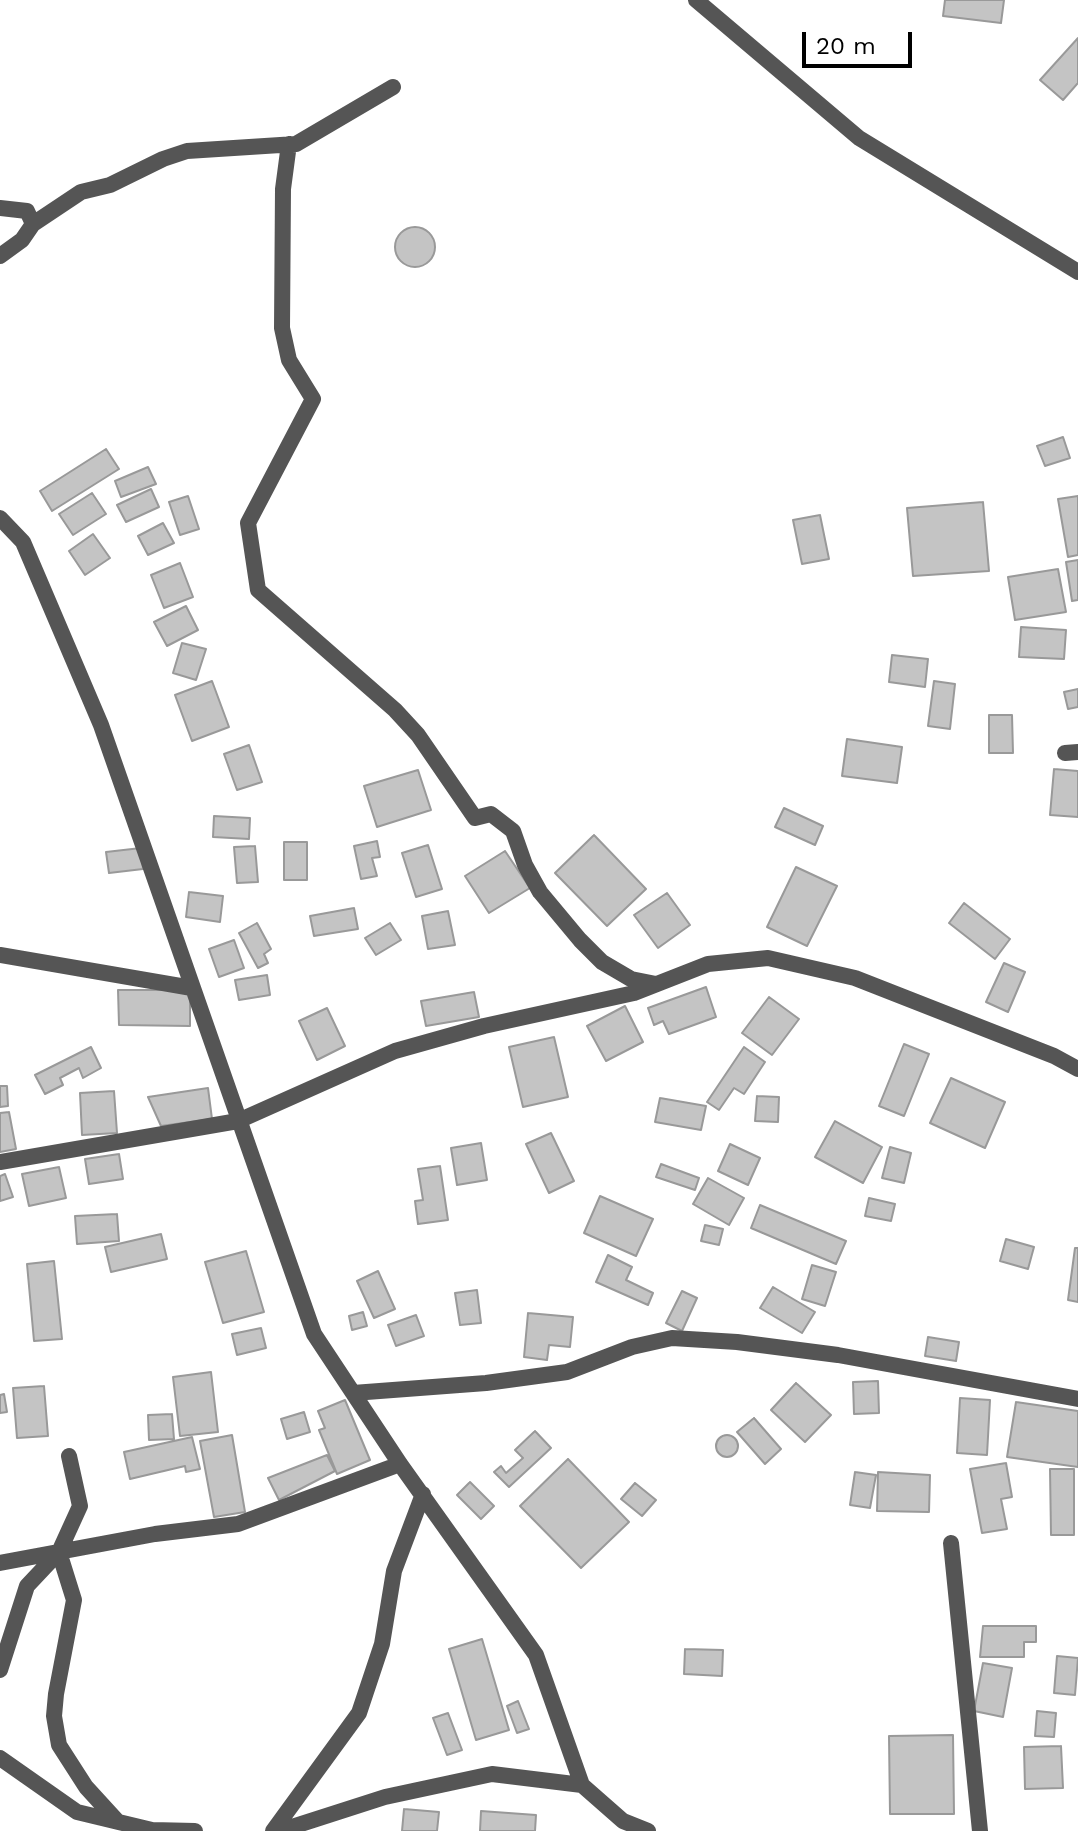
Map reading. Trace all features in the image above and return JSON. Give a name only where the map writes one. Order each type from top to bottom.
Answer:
[{"type":"street","points":[[696,0],[859,138],[1078,272]]},
{"type":"street","points":[[0,256],[22,240],[33,224],[81,192],[110,185],[187,151],[296,144],[393,87]]},
{"type":"street","points":[[289,144],[283,189],[282,328],[289,360],[313,399],[248,523],[258,590],[395,710],[418,735],[475,818],[491,814],[513,831],[525,865],[540,892],[602,962],[631,979],[656,984]]},
{"type":"street","points":[[0,208],[27,211],[33,224]]},
{"type":"street","points":[[0,518],[23,542],[101,725],[314,1334],[400,1464],[536,1655],[582,1785],[623,1821],[648,1831]]},
{"type":"street","points":[[0,955],[192,988]]},
{"type":"street","points":[[0,1162],[238,1121],[395,1051],[484,1026],[634,993],[708,964],[768,958],[855,978],[1054,1056],[1078,1069]]},
{"type":"street","points":[[353,1393],[486,1383],[567,1372],[632,1347],[672,1338],[838,1355],[1078,1399]]},
{"type":"street","points":[[0,1670],[27,1586],[59,1552],[80,1506],[69,1456]]},
{"type":"street","points":[[0,1563],[155,1534],[238,1524],[400,1464]]},
{"type":"street","points":[[276,1831],[359,1713],[382,1644],[394,1571],[423,1494]]},
{"type":"street","points":[[951,1543],[980,1831]]},
{"type":"street","points":[[59,1552],[74,1600],[56,1694],[54,1716],[59,1745],[86,1787],[118,1822]]},
{"type":"street","points":[[0,1758],[77,1812],[152,1830],[195,1831]]},
{"type":"street","points":[[276,1831],[385,1797],[492,1774],[582,1785]]},
{"type":"building","points":[[945,0],[1004,0],[1001,23],[943,16]]},
{"type":"building","points":[[1078,38],[1078,83],[1063,100],[1040,80]]},
{"type":"building","points":[[415,227],[429,233],[435,247],[429,261],[415,267],[401,261],[395,247],[401,233]]},
{"type":"building","points":[[1063,437],[1070,458],[1045,466],[1037,446]]},
{"type":"building","points":[[106,449],[119,469],[52,511],[40,491]]},
{"type":"building","points":[[148,467],[156,484],[121,497],[115,481]]},
{"type":"building","points":[[151,489],[159,507],[126,522],[117,505]]},
{"type":"building","points":[[92,493],[106,514],[73,535],[59,514]]},
{"type":"building","points":[[188,496],[199,529],[180,535],[169,502]]},
{"type":"building","points":[[1078,496],[1078,555],[1068,557],[1058,499]]},
{"type":"building","points":[[983,502],[989,571],[913,576],[907,508]]},
{"type":"building","points":[[820,515],[829,559],[802,564],[793,520]]},
{"type":"building","points":[[163,523],[174,543],[148,555],[138,536]]},
{"type":"building","points":[[93,534],[110,558],[85,575],[69,551]]},
{"type":"building","points":[[1078,560],[1078,600],[1072,601],[1066,562]]},
{"type":"building","points":[[180,563],[193,597],[164,608],[151,575]]},
{"type":"building","points":[[1058,569],[1066,612],[1015,620],[1008,577]]},
{"type":"building","points":[[186,606],[198,630],[167,646],[154,622]]},
{"type":"building","points":[[1021,627],[1066,630],[1064,659],[1019,657]]},
{"type":"building","points":[[182,643],[206,649],[196,680],[173,673]]},
{"type":"building","points":[[892,655],[928,659],[925,687],[889,682]]},
{"type":"building","points":[[212,681],[229,727],[192,741],[175,695]]},
{"type":"building","points":[[934,681],[955,684],[950,729],[928,726]]},
{"type":"building","points":[[1078,689],[1078,707],[1068,709],[1064,692]]},
{"type":"building","points":[[989,715],[1012,715],[1013,753],[989,753]]},
{"type":"building","points":[[847,739],[902,747],[897,783],[842,776]]},
{"type":"building","points":[[249,745],[262,782],[237,790],[224,754]]},
{"type":"building","points":[[1054,769],[1078,771],[1078,817],[1050,815]]},
{"type":"building","points":[[418,770],[431,810],[377,827],[364,786]]},
{"type":"building","points":[[784,808],[823,826],[815,845],[775,827]]},
{"type":"building","points":[[214,816],[250,818],[249,839],[213,837]]},
{"type":"building","points":[[594,835],[646,889],[607,926],[555,873]]},
{"type":"building","points":[[377,841],[380,857],[372,858],[377,876],[361,879],[354,846]]},
{"type":"building","points":[[284,842],[307,842],[307,880],[284,880]]},
{"type":"building","points":[[428,845],[442,889],[416,897],[402,853]]},
{"type":"building","points":[[255,846],[258,882],[237,883],[234,847]]},
{"type":"building","points":[[141,848],[143,869],[109,873],[106,852]]},
{"type":"building","points":[[505,851],[530,888],[489,913],[465,876]]},
{"type":"building","points":[[796,867],[837,886],[807,946],[767,927]]},
{"type":"building","points":[[189,892],[223,896],[220,922],[186,917]]},
{"type":"building","points":[[667,893],[690,925],[658,948],[634,915]]},
{"type":"building","points":[[964,903],[1010,939],[995,959],[949,923]]},
{"type":"building","points":[[354,908],[358,929],[314,936],[310,916]]},
{"type":"building","points":[[448,911],[455,945],[428,949],[422,916]]},
{"type":"building","points":[[257,923],[271,949],[264,954],[268,963],[258,968],[239,933]]},
{"type":"building","points":[[390,923],[401,940],[376,955],[365,938]]},
{"type":"building","points":[[234,940],[244,968],[219,977],[209,949]]},
{"type":"building","points":[[1004,963],[1025,972],[1008,1012],[986,1002]]},
{"type":"building","points":[[267,975],[270,995],[239,1000],[235,980]]},
{"type":"building","points":[[706,987],[716,1017],[669,1034],[663,1021],[654,1025],[648,1008]]},
{"type":"building","points":[[118,990],[190,990],[190,1026],[119,1025]]},
{"type":"building","points":[[474,992],[479,1017],[426,1026],[421,1001]]},
{"type":"building","points":[[769,997],[799,1019],[772,1055],[742,1033]]},
{"type":"building","points":[[625,1006],[643,1042],[606,1061],[587,1026]]},
{"type":"building","points":[[327,1008],[345,1046],[317,1060],[299,1021]]},
{"type":"building","points":[[554,1037],[568,1097],[523,1107],[509,1047]]},
{"type":"building","points":[[904,1044],[929,1054],[904,1116],[879,1106]]},
{"type":"building","points":[[91,1047],[101,1068],[83,1078],[79,1068],[60,1078],[63,1085],[45,1094],[35,1075]]},
{"type":"building","points":[[744,1047],[765,1062],[744,1094],[734,1088],[719,1110],[707,1102]]},
{"type":"building","points":[[951,1078],[1005,1102],[985,1148],[930,1123]]},
{"type":"building","points":[[0,1086],[7,1086],[8,1106],[0,1107]]},
{"type":"building","points":[[208,1088],[212,1119],[161,1126],[148,1097]]},
{"type":"building","points":[[114,1091],[117,1133],[82,1135],[80,1093]]},
{"type":"building","points":[[757,1096],[779,1097],[778,1122],[755,1121]]},
{"type":"building","points":[[660,1098],[706,1106],[701,1130],[655,1122]]},
{"type":"building","points":[[9,1112],[16,1149],[0,1152],[0,1113]]},
{"type":"building","points":[[835,1121],[882,1147],[863,1183],[815,1157]]},
{"type":"building","points":[[551,1133],[574,1181],[549,1193],[526,1144]]},
{"type":"building","points":[[481,1143],[487,1180],[457,1185],[451,1148]]},
{"type":"building","points":[[730,1144],[760,1158],[748,1185],[718,1171]]},
{"type":"building","points":[[890,1147],[911,1153],[904,1183],[882,1178]]},
{"type":"building","points":[[119,1154],[123,1179],[89,1184],[85,1159]]},
{"type":"building","points":[[661,1164],[699,1178],[695,1190],[656,1177]]},
{"type":"building","points":[[440,1166],[448,1220],[418,1224],[415,1201],[423,1200],[418,1169]]},
{"type":"building","points":[[59,1167],[66,1198],[29,1206],[22,1174]]},
{"type":"building","points":[[5,1174],[13,1197],[0,1201],[0,1176]]},
{"type":"building","points":[[708,1178],[744,1198],[729,1225],[693,1204]]},
{"type":"building","points":[[600,1196],[653,1219],[636,1256],[584,1233]]},
{"type":"building","points":[[869,1198],[895,1204],[891,1221],[865,1216]]},
{"type":"building","points":[[760,1205],[846,1241],[836,1264],[751,1228]]},
{"type":"building","points":[[117,1214],[119,1241],[77,1244],[75,1216]]},
{"type":"building","points":[[705,1225],[723,1229],[719,1245],[701,1241]]},
{"type":"building","points":[[161,1234],[167,1259],[111,1272],[105,1247]]},
{"type":"building","points":[[1006,1239],[1034,1247],[1028,1269],[1000,1261]]},
{"type":"building","points":[[1075,1248],[1078,1248],[1078,1302],[1068,1300]]},
{"type":"building","points":[[246,1251],[264,1312],[223,1323],[205,1262]]},
{"type":"building","points":[[608,1255],[632,1267],[626,1280],[653,1293],[648,1305],[596,1282]]},
{"type":"building","points":[[54,1261],[62,1339],[34,1341],[27,1264]]},
{"type":"building","points":[[812,1265],[836,1272],[825,1306],[802,1299]]},
{"type":"building","points":[[378,1271],[395,1309],[374,1318],[357,1281]]},
{"type":"building","points":[[773,1287],[815,1312],[802,1333],[760,1308]]},
{"type":"building","points":[[477,1290],[481,1323],[460,1325],[455,1293]]},
{"type":"building","points":[[682,1291],[697,1298],[682,1331],[666,1323]]},
{"type":"building","points":[[363,1312],[367,1326],[352,1330],[349,1316]]},
{"type":"building","points":[[528,1313],[573,1317],[570,1347],[549,1345],[547,1360],[524,1357]]},
{"type":"building","points":[[416,1315],[424,1336],[396,1346],[388,1325]]},
{"type":"building","points":[[261,1328],[266,1348],[237,1355],[232,1334]]},
{"type":"building","points":[[928,1337],[959,1342],[956,1361],[925,1356]]},
{"type":"building","points":[[211,1372],[218,1432],[180,1436],[173,1377]]},
{"type":"building","points":[[878,1381],[879,1413],[854,1414],[853,1382]]},
{"type":"building","points":[[796,1383],[831,1415],[805,1442],[771,1410]]},
{"type":"building","points":[[44,1386],[48,1436],[17,1438],[13,1388]]},
{"type":"building","points":[[4,1394],[7,1412],[0,1413],[0,1395]]},
{"type":"building","points":[[960,1398],[990,1400],[987,1455],[957,1453]]},
{"type":"building","points":[[345,1400],[370,1460],[337,1474],[319,1430],[325,1428],[318,1411]]},
{"type":"building","points":[[1016,1402],[1078,1411],[1078,1467],[1007,1457]]},
{"type":"building","points":[[304,1412],[310,1432],[287,1439],[281,1419]]},
{"type":"building","points":[[172,1414],[174,1439],[149,1440],[148,1415]]},
{"type":"building","points":[[754,1418],[781,1449],[765,1464],[737,1432]]},
{"type":"building","points":[[535,1431],[551,1448],[509,1487],[494,1472],[501,1466],[506,1473],[523,1458],[515,1450]]},
{"type":"building","points":[[232,1435],[245,1512],[214,1517],[200,1441]]},
{"type":"building","points":[[723,1435],[731,1435],[738,1446],[731,1457],[723,1457],[716,1450],[716,1442]]},
{"type":"building","points":[[192,1437],[200,1469],[186,1472],[185,1466],[130,1479],[124,1452]]},
{"type":"building","points":[[327,1455],[335,1471],[279,1500],[268,1478]]},
{"type":"building","points":[[568,1459],[629,1522],[581,1568],[520,1506]]},
{"type":"building","points":[[1006,1463],[1012,1497],[1001,1499],[1007,1529],[982,1533],[970,1469]]},
{"type":"building","points":[[1050,1469],[1074,1469],[1074,1535],[1051,1535]]},
{"type":"building","points":[[855,1472],[876,1475],[870,1508],[850,1505]]},
{"type":"building","points":[[878,1472],[930,1475],[929,1512],[877,1511]]},
{"type":"building","points":[[470,1482],[494,1506],[481,1519],[457,1495]]},
{"type":"building","points":[[635,1483],[656,1500],[642,1516],[621,1499]]},
{"type":"building","points":[[983,1626],[1036,1626],[1036,1642],[1024,1642],[1024,1657],[980,1657]]},
{"type":"building","points":[[482,1639],[509,1730],[476,1740],[449,1649]]},
{"type":"building","points":[[685,1649],[723,1650],[722,1676],[684,1674]]},
{"type":"building","points":[[1057,1656],[1078,1658],[1075,1695],[1054,1693]]},
{"type":"building","points":[[983,1663],[1012,1668],[1003,1717],[974,1711]]},
{"type":"building","points":[[518,1701],[529,1729],[517,1733],[507,1706]]},
{"type":"building","points":[[1037,1711],[1056,1713],[1054,1737],[1035,1736]]},
{"type":"building","points":[[448,1713],[462,1750],[447,1755],[433,1718]]},
{"type":"building","points":[[953,1735],[954,1814],[890,1814],[889,1736]]},
{"type":"building","points":[[1061,1746],[1063,1788],[1025,1789],[1024,1747]]},
{"type":"building","points":[[404,1809],[439,1812],[437,1831],[402,1831]]},
{"type":"building","points":[[481,1811],[536,1815],[535,1831],[480,1831]]}]
